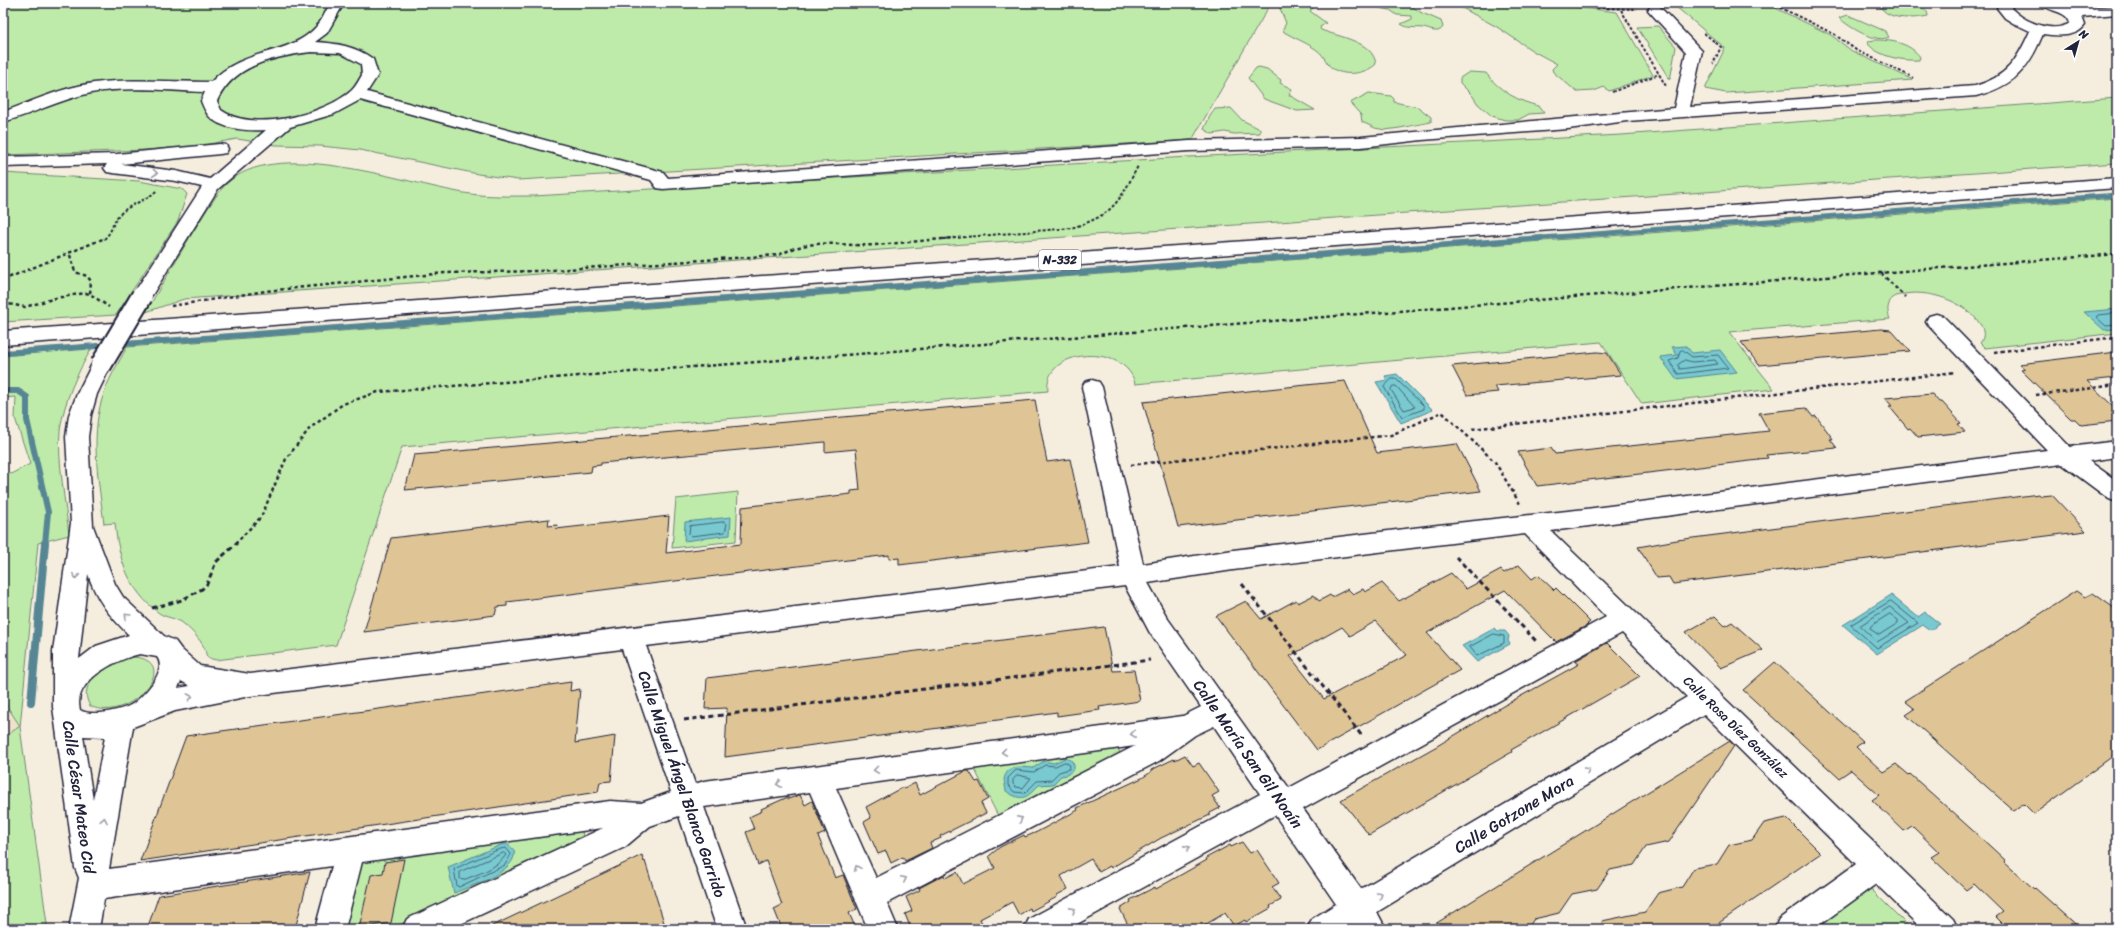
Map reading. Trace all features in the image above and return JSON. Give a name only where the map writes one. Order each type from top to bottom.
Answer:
[{"type":"main road","points":[[296,49],[322,30],[337,3]]},
{"type":"main road","points":[[2007,3],[2004,8],[2008,14],[2025,24],[2052,31],[2074,29],[2078,25],[2078,19],[2071,13],[2048,3]]},
{"type":"main road","points":[[1655,10],[1694,51],[1681,112]]},
{"type":"main road","points":[[2071,13],[2117,10]]},
{"type":"main road","points":[[357,94],[657,176],[663,184],[1189,146],[1361,142],[1422,135],[1549,126],[1627,116],[1982,90],[2000,84],[2016,70],[2027,55],[2038,28]]},
{"type":"main road","points":[[322,30],[325,47]]},
{"type":"main road","points":[[325,47],[336,47],[356,52],[368,62],[370,75],[357,94],[316,115],[286,123],[256,126],[231,122],[215,114],[209,101],[215,87],[231,72],[255,60],[296,49],[325,47]]},
{"type":"main road","points":[[3,117],[70,93],[93,88],[117,86],[215,87]]},
{"type":"main road","points":[[46,161],[170,174],[194,178],[204,175],[227,174],[250,151],[286,123]]},
{"type":"main road","points":[[250,151],[256,126]]},
{"type":"main road","points":[[3,162],[116,159],[220,149],[206,155],[204,175],[190,217],[101,365],[87,394],[79,423],[78,460],[82,523],[66,651],[66,706],[69,716],[78,723],[90,726],[105,725],[175,700],[250,685],[631,638],[1430,535],[1525,514],[1915,477],[2117,449]]},
{"type":"main road","points":[[116,159],[176,162],[204,175]]},
{"type":"main road","name":"N-332","points":[[3,338],[2117,183]]},
{"type":"main road","points":[[1936,321],[2066,456],[2117,493]]},
{"type":"main road","name":"Calle María San Gil Noaín","points":[[1092,387],[1133,574],[1139,592],[1148,610],[1364,919]]},
{"type":"main road","name":"Calle Rosa Díez González","points":[[1525,514],[1625,619],[1943,929]]},
{"type":"main road","points":[[82,523],[104,587],[114,604],[125,615],[163,651],[194,676],[250,685]]},
{"type":"main road","points":[[1039,929],[1282,801],[1377,754],[1625,619]]},
{"type":"main road","name":"Calle Miguel Ángel Blanco Garrido","points":[[631,638],[732,929]]},
{"type":"main road","points":[[66,706],[68,692],[76,678],[89,665],[105,654],[122,647],[140,643],[163,651],[173,667],[167,684],[152,702],[130,716]]},
{"type":"main road","name":"Calle Gotzone Mora","points":[[1322,929],[1364,919],[1706,698]]},
{"type":"main road","name":"Calle César Mateo Cid","points":[[66,706],[92,886]]},
{"type":"main road","points":[[869,897],[1150,752],[1186,727],[1218,711]]},
{"type":"main road","name":"Calle César Mateo Cid","points":[[84,929],[92,886],[130,716]]},
{"type":"main road","points":[[417,929],[615,837],[641,816],[704,794],[1186,727]]},
{"type":"main road","points":[[818,778],[883,929]]},
{"type":"main road","points":[[92,886],[610,814],[641,816]]},
{"type":"main road","points":[[330,929],[351,850]]},
{"type":"main road","points":[[1789,929],[1878,866]]},
{"type":"path","points":[[1558,3],[1621,9],[1639,9]]},
{"type":"path","points":[[1671,6],[1683,3]]},
{"type":"path","points":[[1771,3],[1834,34],[1856,50],[1921,81]]},
{"type":"path","points":[[1621,9],[1681,112]]},
{"type":"path","points":[[1612,92],[1659,74]]},
{"type":"path","points":[[169,306],[207,298],[445,273],[538,271],[779,254],[792,248],[813,243],[873,246],[1071,228],[1092,223],[1112,211],[1123,197],[1147,149]]},
{"type":"path","points":[[4,280],[70,255],[107,238],[112,234],[117,217],[122,212],[151,197],[159,188]]},
{"type":"path","points":[[125,615],[185,599],[203,588],[207,583],[210,571],[217,561],[252,529],[261,516],[286,459],[309,428],[330,412],[367,394],[389,391],[2117,254]]},
{"type":"path","points":[[70,255],[74,272],[87,276],[91,281],[90,294]]},
{"type":"path","points":[[1881,272],[1905,297]]},
{"type":"path","points":[[3,303],[25,308],[56,298],[90,294],[111,309]]},
{"type":"path","points":[[1989,352],[2117,337]]},
{"type":"path","points":[[1472,429],[1960,372]]},
{"type":"path","points":[[2032,396],[2117,385]]},
{"type":"path","points":[[1130,465],[1391,435],[1442,412],[1495,462],[1525,514]]},
{"type":"path","points":[[1456,557],[1553,658]]},
{"type":"path","points":[[1242,584],[1377,754]]},
{"type":"path","points":[[677,721],[1150,660]]},
{"type":"shaded area","points":[[3,700],[20,727],[3,738]]},
{"type":"green space","points":[[3,3],[1271,3],[1192,140],[518,180],[478,174],[360,150],[320,146],[276,145],[237,139],[197,146],[145,150],[3,155]]},
{"type":"green space","points":[[1282,3],[1317,4],[1310,11],[1326,23],[1320,27],[1321,30],[1362,45],[1374,56],[1376,64],[1359,73],[1345,73],[1332,68],[1317,50],[1284,32],[1283,29],[1286,23],[1279,6]]},
{"type":"green space","points":[[1355,3],[1407,3],[1420,12],[1441,21],[1443,27],[1439,31],[1434,31],[1423,28],[1406,27],[1401,24],[1412,19],[1412,16],[1397,15],[1390,10]]},
{"type":"green space","points":[[1453,3],[1541,3],[1617,12],[1653,75],[1609,91],[1604,87],[1594,91],[1577,92],[1553,72],[1552,69],[1557,64],[1533,51],[1497,27]]},
{"type":"green space","points":[[1690,3],[1702,5],[1765,3],[1831,35],[1852,51],[1913,80],[1726,93],[1705,89],[1725,48],[1675,6]]},
{"type":"green space","points":[[1879,3],[1916,5],[1922,7],[1928,16],[1907,18],[1893,16],[1882,9]]},
{"type":"green space","points":[[1848,15],[1885,31],[1889,37],[1884,39],[1863,34],[1839,18]]},
{"type":"green space","points":[[1658,26],[1676,47],[1670,80],[1637,27]]},
{"type":"green space","points":[[1875,40],[1906,45],[1916,52],[1920,57],[1919,60],[1899,59],[1878,52],[1868,44],[1869,41]]},
{"type":"green space","points":[[1259,67],[1267,69],[1281,80],[1280,83],[1292,89],[1289,95],[1315,110],[1297,111],[1264,99],[1248,78],[1256,68]]},
{"type":"green space","points":[[1469,72],[1486,73],[1503,90],[1524,102],[1539,106],[1544,113],[1529,114],[1518,120],[1505,120],[1492,116],[1478,104],[1472,95],[1460,83],[1460,78]]},
{"type":"green space","points":[[1369,93],[1391,96],[1394,99],[1394,102],[1418,107],[1431,117],[1431,122],[1385,130],[1375,128],[1362,122],[1361,115],[1350,103]]},
{"type":"green space","points":[[2117,98],[2117,163],[184,299],[146,312],[208,208],[224,186],[231,180],[253,168],[281,163],[312,163],[344,167],[464,193],[499,196],[534,196],[1188,157],[1621,135]]},
{"type":"green space","points":[[1231,108],[1242,120],[1260,129],[1260,133],[1234,134],[1225,132],[1212,134],[1204,129],[1215,109]]},
{"type":"green space","points":[[3,173],[139,181],[182,189],[187,194],[178,221],[116,315],[3,322]]},
{"type":"green space","points":[[2117,198],[2117,333],[1985,348],[1980,343],[1982,341],[1983,331],[1980,324],[1965,309],[1944,298],[1922,293],[1911,293],[1896,296],[1890,301],[1888,313],[1890,319],[1729,332],[1774,389],[1642,404],[1601,342],[1135,384],[1129,371],[1117,362],[1102,357],[1086,356],[1071,359],[1058,366],[1050,376],[1048,391],[402,447],[336,645],[216,660],[208,658],[205,648],[187,627],[178,620],[159,613],[140,595],[122,561],[115,523],[104,524],[98,477],[96,445],[98,414],[107,386],[127,347]]},
{"type":"green space","points":[[92,348],[81,367],[68,398],[60,431],[59,442],[61,469],[69,535],[38,543],[20,727],[47,924],[46,929],[3,929],[3,738],[20,726],[3,700],[3,478],[30,464],[15,418],[16,397],[3,398],[3,356]]},
{"type":"green space","points":[[738,492],[736,541],[672,548],[676,499]]},
{"type":"green space","points":[[134,657],[148,661],[154,669],[152,679],[145,690],[134,700],[120,707],[105,710],[90,706],[86,697],[87,688],[98,673],[116,663]]},
{"type":"green space","points":[[1117,746],[1121,756],[999,818],[973,766]]},
{"type":"green space","points":[[582,827],[583,841],[390,929],[340,929],[361,859]]},
{"type":"green space","points":[[1869,887],[1911,929],[1809,929]]},
{"type":"water","points":[[2117,309],[2117,329],[2104,330],[2084,312]]},
{"type":"water","points":[[1686,346],[1692,353],[1720,350],[1737,372],[1676,379],[1660,357],[1677,355],[1672,347]]},
{"type":"water","points":[[1397,374],[1433,410],[1401,423],[1376,382],[1387,380],[1385,376]]},
{"type":"water","points":[[731,517],[730,535],[684,541],[685,522]]},
{"type":"water","points":[[1891,595],[1918,617],[1925,612],[1940,624],[1930,630],[1923,625],[1877,654],[1843,625]]},
{"type":"water","points":[[1495,628],[1498,631],[1505,631],[1509,636],[1508,641],[1510,644],[1477,662],[1462,646]]},
{"type":"water","points":[[1065,758],[1071,760],[1074,765],[1074,769],[1067,775],[1061,776],[1053,784],[1039,785],[1031,793],[1021,798],[1006,791],[1004,779],[1008,771],[1019,767],[1033,768],[1044,761],[1054,763]]},
{"type":"water","points":[[503,844],[507,844],[514,850],[514,858],[509,865],[492,877],[454,893],[448,867]]},
{"type":"building","points":[[1881,329],[1891,330],[1910,351],[1759,365],[1741,342]]},
{"type":"building","points":[[1597,352],[1607,353],[1621,375],[1495,386],[1498,392],[1467,395],[1452,366]]},
{"type":"building","points":[[2117,352],[2117,378],[2087,381],[2117,410],[2117,421],[2081,425],[2075,419],[2071,419],[2021,370],[2025,369],[2019,364]]},
{"type":"building","points":[[1345,381],[1377,453],[1457,444],[1481,491],[1178,527],[1143,402]]},
{"type":"building","points":[[1932,394],[1939,402],[1942,402],[1961,423],[1958,424],[1965,432],[1918,437],[1910,428],[1908,429],[1889,406],[1892,406],[1885,398]]},
{"type":"building","points":[[1035,400],[1047,462],[1070,459],[1088,542],[899,565],[899,558],[889,559],[889,555],[634,586],[507,602],[507,606],[497,607],[495,615],[364,632],[391,538],[549,519],[548,526],[557,525],[556,529],[669,516],[666,553],[741,544],[742,507],[851,494],[851,491],[860,490],[856,449],[825,452],[825,442],[601,463],[601,465],[592,466],[591,472],[405,490],[414,455]]},
{"type":"building","points":[[1806,408],[1813,417],[1816,416],[1833,439],[1830,439],[1837,448],[1766,455],[1768,458],[1758,459],[1759,460],[1537,486],[1518,452],[1551,448],[1555,454],[1769,431],[1759,413]]},
{"type":"building","points":[[2039,494],[2041,496],[2052,495],[2086,531],[1673,584],[1669,577],[1657,578],[1638,547],[1677,540]]},
{"type":"building","points":[[1519,565],[1532,579],[1538,575],[1554,590],[1556,588],[1590,622],[1587,624],[1588,625],[1556,642],[1505,590],[1427,633],[1460,670],[1317,750],[1216,616],[1246,601],[1261,619],[1296,600],[1298,603],[1314,595],[1319,601],[1330,595],[1332,597],[1348,589],[1353,594],[1363,589],[1365,592],[1382,583],[1399,601],[1451,573],[1466,589],[1501,570],[1504,573]],"holes":[[[1376,621],[1407,655],[1324,699],[1290,656],[1342,627],[1350,636]]]},
{"type":"building","points":[[2076,591],[2085,597],[2093,593],[2117,610],[2117,753],[2034,814],[2024,804],[2014,811],[1906,715],[1915,709],[1905,701]]},
{"type":"building","points":[[1715,616],[1725,626],[1732,622],[1763,650],[1721,668],[1686,632]]},
{"type":"building","points":[[1104,627],[1113,671],[1134,670],[1140,701],[1099,707],[1100,710],[1057,716],[1057,712],[725,757],[727,708],[705,709],[707,678]]},
{"type":"building","points":[[1607,643],[1640,676],[1511,750],[1512,752],[1369,835],[1341,800],[1437,746],[1503,706],[1579,664],[1575,661]]},
{"type":"building","points":[[1775,662],[1863,742],[1856,747],[1883,772],[1896,764],[1909,775],[1910,774],[2005,860],[2004,862],[2081,929],[2008,929],[1996,917],[2003,912],[1974,884],[1966,890],[1931,857],[1939,852],[1912,826],[1904,831],[1872,800],[1879,795],[1851,770],[1839,778],[1743,690]]},
{"type":"building","points":[[571,682],[570,691],[580,689],[575,743],[615,736],[611,781],[600,782],[598,792],[140,861],[186,736]]},
{"type":"building","points":[[1730,741],[1734,746],[1669,842],[1646,847],[1634,865],[1610,870],[1597,889],[1572,894],[1559,913],[1534,919],[1527,929],[1427,929]]},
{"type":"building","points":[[1185,755],[1193,766],[1199,763],[1219,792],[1212,796],[1220,808],[1210,813],[1210,815],[1161,838],[1111,868],[1110,866],[1099,872],[1091,859],[1061,876],[1068,889],[1057,895],[1057,897],[1031,911],[1030,908],[1019,915],[1012,902],[980,919],[985,929],[911,929],[905,914],[912,911],[906,897],[920,890],[919,888],[944,875],[945,878],[957,872],[963,884],[995,868],[989,856],[1000,847],[1024,835],[1025,837],[1037,832],[1078,810],[1077,808],[1142,778],[1151,772],[1151,770]]},
{"type":"building","points":[[966,771],[969,771],[976,782],[979,781],[988,799],[981,803],[986,813],[940,836],[941,838],[930,843],[932,848],[905,861],[903,857],[891,863],[886,851],[878,854],[864,822],[871,818],[866,807],[903,787],[904,789],[915,783],[920,795]]},
{"type":"building","points":[[800,795],[805,805],[812,801],[825,833],[818,836],[835,878],[843,875],[857,909],[849,913],[856,929],[782,929],[774,909],[782,905],[766,861],[758,865],[746,832],[754,829],[749,817],[762,811],[761,809],[788,797],[788,799]]},
{"type":"building","points":[[1786,818],[1821,853],[1710,929],[1603,929],[1602,921],[1645,912],[1658,893],[1682,887],[1694,868],[1717,864],[1729,845],[1752,840],[1764,823]]},
{"type":"building","points":[[1242,842],[1250,853],[1257,850],[1279,883],[1272,887],[1281,900],[1270,906],[1271,908],[1246,922],[1245,920],[1234,926],[1225,913],[1198,929],[1130,929],[1120,909],[1131,902],[1130,900],[1155,887],[1156,889],[1230,845],[1231,847]]},
{"type":"building","points":[[642,855],[666,929],[486,929]]},
{"type":"building","points":[[404,859],[391,923],[359,928],[371,875],[383,873],[385,862]]},
{"type":"building","points":[[310,872],[295,929],[147,929],[159,895]]},
{"type":"waterway","points":[[1528,239],[2117,195]]},
{"type":"waterway","points":[[3,353],[1542,238]]},
{"type":"waterway","points":[[3,391],[18,391],[27,397],[27,420],[48,512],[45,544]]},
{"type":"waterway","points":[[31,702],[45,543]]}]
